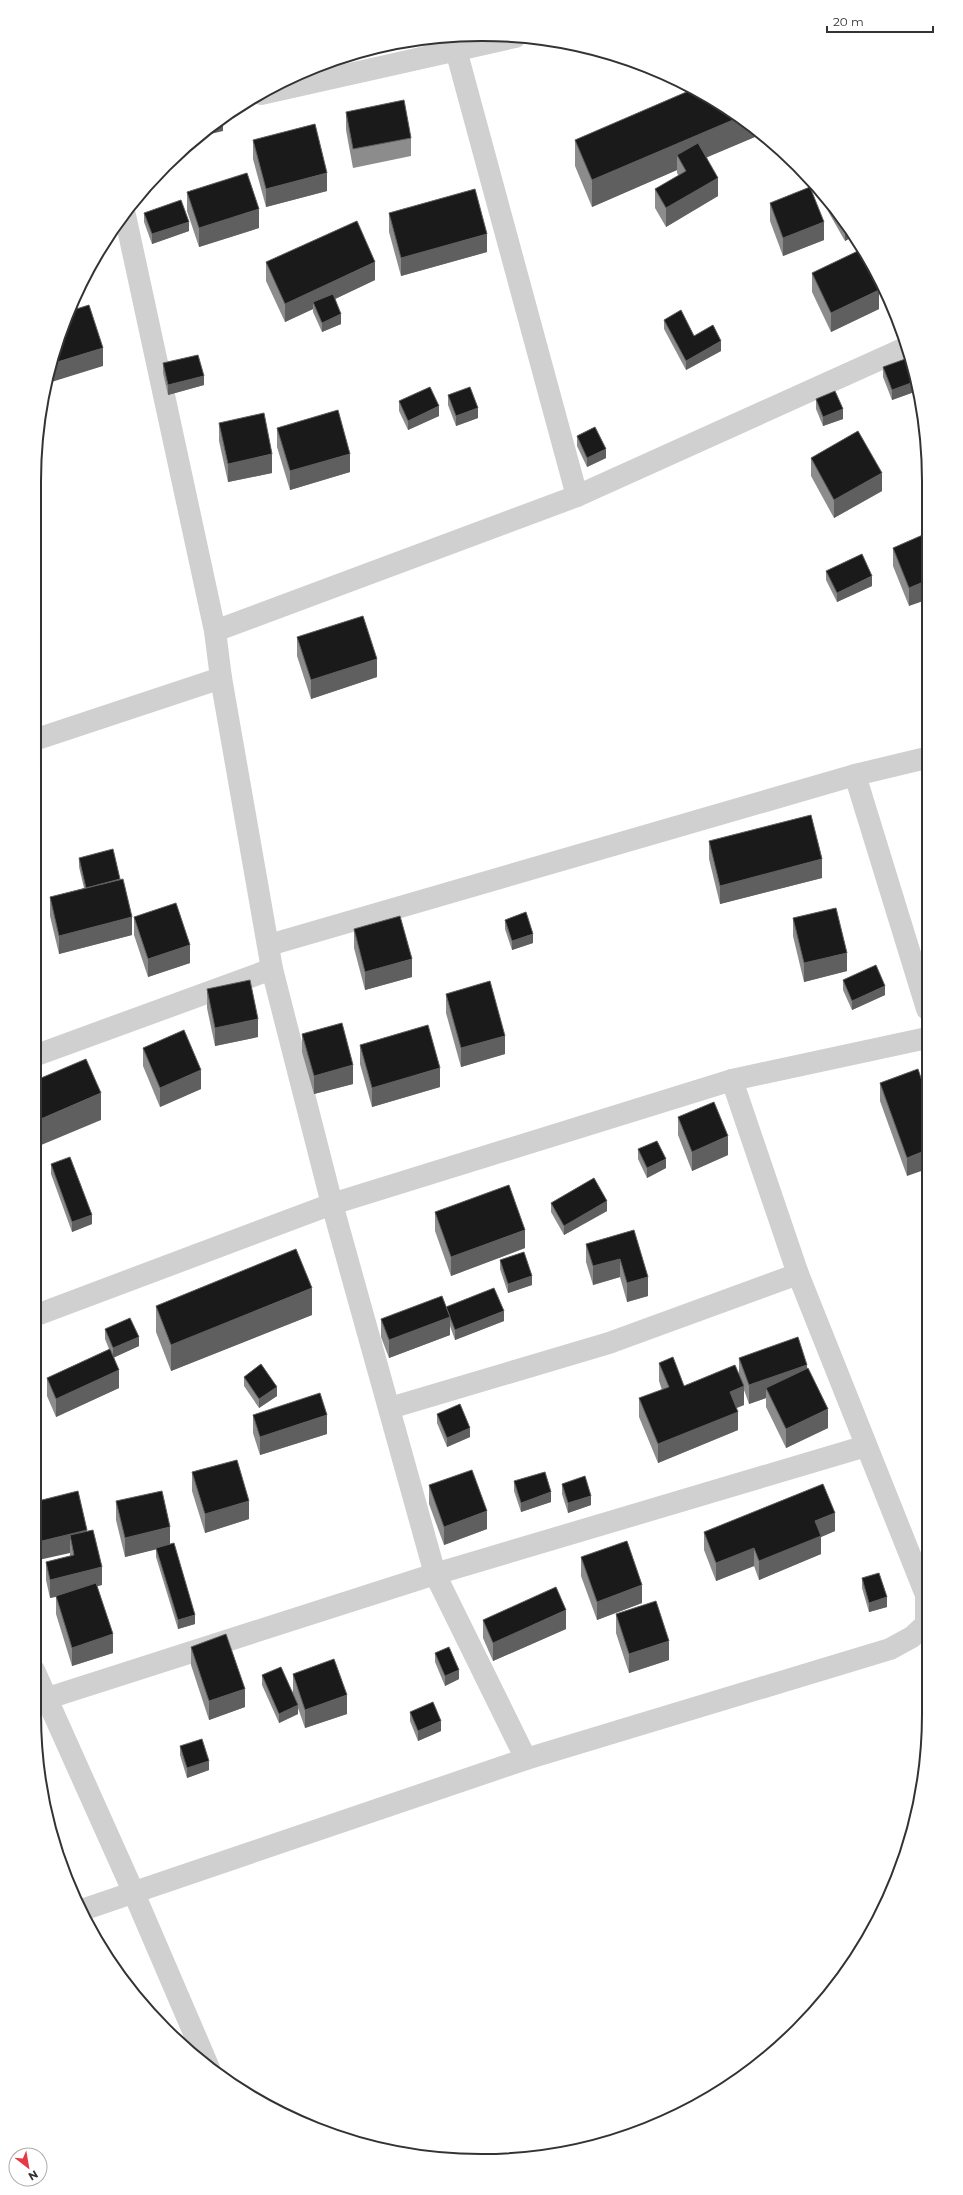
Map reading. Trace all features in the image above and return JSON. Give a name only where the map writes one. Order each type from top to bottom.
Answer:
[{"type":"street","points":[[280,90],[495,41]]},
{"type":"street","points":[[456,50],[577,496]]},
{"type":"street","points":[[126,221],[215,631],[221,678],[272,969],[332,1204],[435,1574],[526,1759]]},
{"type":"street","points":[[215,631],[577,496],[902,349]]},
{"type":"street","points":[[41,738],[221,678]]},
{"type":"street","points":[[269,945],[855,775],[922,759]]},
{"type":"street","points":[[855,775],[922,993]]},
{"type":"street","points":[[41,1053],[272,969]]},
{"type":"street","points":[[41,1313],[332,1204],[732,1080],[922,1039]]},
{"type":"street","points":[[732,1080],[798,1274],[922,1585]]},
{"type":"street","points":[[390,1408],[609,1343],[798,1274]]},
{"type":"street","points":[[48,1698],[435,1574],[866,1446]]},
{"type":"street","points":[[86,1908],[526,1759],[890,1649],[912,1637],[922,1628]]},
{"type":"street","points":[[41,1684],[134,1891],[204,2055]]},
{"type":"building","points":[[687,92],[733,120],[592,180],[575,140]]},
{"type":"building","points":[[404,100],[411,138],[353,149],[346,112]]},
{"type":"building","points":[[315,124],[327,173],[266,189],[253,140]]},
{"type":"building","points":[[698,143],[718,178],[666,208],[655,189],[686,171],[677,155]]},
{"type":"building","points":[[247,173],[259,209],[199,228],[187,192]]},
{"type":"building","points":[[809,187],[824,222],[783,238],[770,203]]},
{"type":"building","points":[[475,189],[487,234],[401,258],[389,213]]},
{"type":"building","points":[[181,200],[189,222],[152,234],[144,213]]},
{"type":"building","points":[[357,221],[375,262],[285,304],[266,262]]},
{"type":"building","points":[[857,251],[878,290],[831,313],[812,273]]},
{"type":"building","points":[[333,294],[341,314],[322,323],[313,302]]},
{"type":"building","points":[[89,305],[103,348],[57,362],[64,340],[77,309]]},
{"type":"building","points":[[681,310],[694,336],[713,325],[721,341],[686,361],[664,320]]},
{"type":"building","points":[[198,355],[204,376],[168,385],[163,363]]},
{"type":"building","points":[[905,359],[911,383],[892,390],[883,367]]},
{"type":"building","points":[[430,387],[439,406],[408,421],[399,401]]},
{"type":"building","points":[[470,387],[478,408],[456,416],[448,395]]},
{"type":"building","points":[[835,391],[843,409],[823,417],[816,399]]},
{"type":"building","points":[[338,410],[350,454],[290,471],[277,428]]},
{"type":"building","points":[[264,413],[272,454],[228,464],[219,423]]},
{"type":"building","points":[[595,427],[606,449],[587,458],[577,436]]},
{"type":"building","points":[[858,431],[882,473],[834,500],[811,458]]},
{"type":"building","points":[[922,535],[922,583],[909,588],[893,548]]},
{"type":"building","points":[[862,554],[872,576],[837,593],[826,571]]},
{"type":"building","points":[[363,616],[377,659],[311,680],[297,637]]},
{"type":"building","points":[[811,815],[822,859],[720,886],[709,841]]},
{"type":"building","points":[[113,849],[120,879],[86,888],[79,858]]},
{"type":"building","points":[[123,879],[132,917],[59,936],[50,897]]},
{"type":"building","points":[[176,903],[190,945],[148,959],[134,917]]},
{"type":"building","points":[[836,908],[847,953],[804,963],[793,918]]},
{"type":"building","points":[[526,912],[533,934],[512,941],[505,920]]},
{"type":"building","points":[[400,916],[412,959],[365,972],[354,929]]},
{"type":"building","points":[[876,965],[885,986],[852,1001],[843,980]]},
{"type":"building","points":[[250,980],[258,1019],[215,1028],[207,989]]},
{"type":"building","points":[[490,981],[505,1036],[461,1048],[446,994]]},
{"type":"building","points":[[342,1023],[353,1065],[314,1076],[302,1034]]},
{"type":"building","points":[[428,1025],[440,1068],[372,1088],[360,1045]]},
{"type":"building","points":[[184,1030],[201,1070],[160,1088],[143,1048]]},
{"type":"building","points":[[86,1059],[101,1093],[41,1119],[41,1078]]},
{"type":"building","points":[[918,1069],[922,1081],[922,1152],[907,1158],[880,1083]]},
{"type":"building","points":[[714,1102],[728,1136],[692,1152],[678,1117]]},
{"type":"building","points":[[657,1141],[666,1159],[647,1168],[638,1149]]},
{"type":"building","points":[[70,1157],[92,1215],[72,1222],[51,1164]]},
{"type":"building","points":[[594,1178],[607,1201],[564,1226],[551,1203]]},
{"type":"building","points":[[509,1185],[525,1230],[451,1257],[435,1212]]},
{"type":"building","points":[[634,1230],[648,1277],[627,1283],[620,1259],[593,1266],[586,1244]]},
{"type":"building","points":[[296,1249],[312,1288],[171,1345],[156,1306]]},
{"type":"building","points":[[524,1252],[532,1276],[508,1284],[500,1260]]},
{"type":"building","points":[[494,1288],[504,1311],[455,1330],[446,1307]]},
{"type":"building","points":[[442,1296],[450,1317],[389,1340],[381,1319]]},
{"type":"building","points":[[130,1318],[139,1337],[113,1348],[105,1329]]},
{"type":"building","points":[[798,1337],[807,1365],[749,1385],[739,1358]]},
{"type":"building","points":[[110,1349],[119,1370],[56,1399],[47,1378]]},
{"type":"building","points":[[673,1357],[684,1386],[735,1365],[744,1386],[730,1392],[738,1412],[658,1444],[639,1398],[669,1387],[659,1363]]},
{"type":"building","points":[[261,1364],[277,1387],[259,1399],[244,1377]]},
{"type":"building","points":[[808,1368],[828,1409],[786,1429],[766,1388]]},
{"type":"building","points":[[320,1393],[327,1415],[260,1437],[253,1415]]},
{"type":"building","points":[[460,1404],[470,1428],[447,1438],[437,1414]]},
{"type":"building","points":[[237,1460],[249,1501],[205,1514],[192,1472]]},
{"type":"building","points":[[472,1470],[487,1511],[444,1527],[429,1485]]},
{"type":"building","points":[[545,1472],[551,1492],[521,1503],[514,1481]]},
{"type":"building","points":[[585,1476],[591,1496],[568,1503],[562,1484]]},
{"type":"building","points":[[823,1484],[835,1513],[815,1521],[821,1536],[759,1561],[754,1548],[716,1563],[704,1532]]},
{"type":"building","points":[[78,1491],[87,1530],[41,1541],[41,1500]]},
{"type":"building","points":[[162,1491],[170,1527],[125,1538],[116,1501]]},
{"type":"building","points":[[93,1530],[102,1567],[50,1580],[46,1562],[74,1555],[70,1535]]},
{"type":"building","points":[[627,1541],[642,1585],[597,1602],[581,1557]]},
{"type":"building","points":[[174,1543],[195,1615],[178,1620],[156,1548]]},
{"type":"building","points":[[879,1573],[887,1597],[869,1603],[862,1578]]},
{"type":"building","points":[[96,1583],[113,1634],[72,1648],[56,1596]]},
{"type":"building","points":[[556,1587],[566,1610],[493,1643],[483,1620]]},
{"type":"building","points":[[656,1601],[669,1641],[629,1654],[616,1614]]},
{"type":"building","points":[[226,1634],[245,1689],[209,1701],[191,1647]]},
{"type":"building","points":[[449,1647],[459,1670],[445,1676],[435,1653]]},
{"type":"building","points":[[334,1659],[347,1695],[305,1710],[293,1674]]},
{"type":"building","points":[[281,1667],[298,1705],[279,1714],[262,1675]]},
{"type":"building","points":[[433,1702],[441,1721],[418,1731],[410,1712]]},
{"type":"building","points":[[202,1739],[209,1761],[187,1768],[180,1746]]}]
